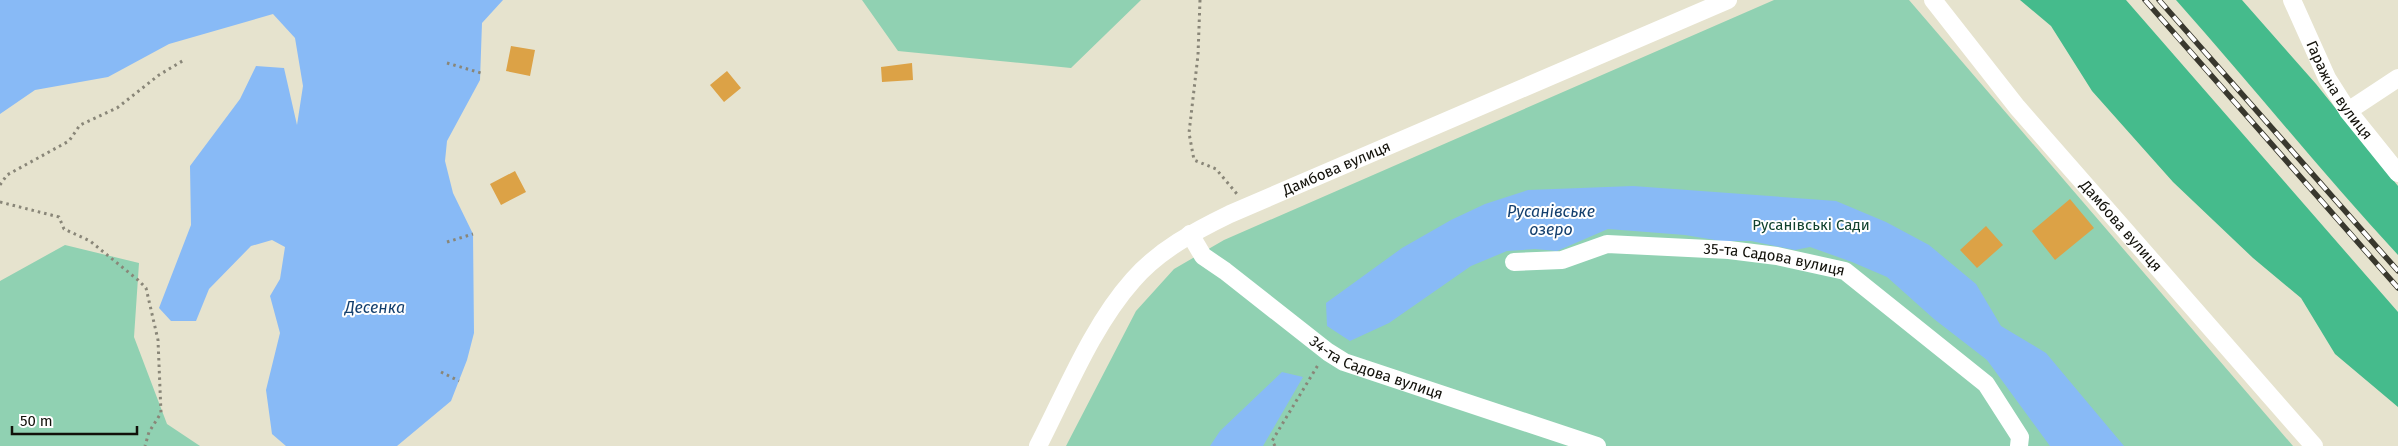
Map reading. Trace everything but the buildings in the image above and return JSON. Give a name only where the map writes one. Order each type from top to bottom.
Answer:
[{"type":"street","name":"Дамбова вулиця","points":[[1038,446],[1096,334],[1132,281],[1147,266],[1190,234],[1246,207],[1728,0]]},
{"type":"street","name":"Дамбова вулиця","points":[[1933,0],[2017,108],[2314,446]]},
{"type":"street","name":"Гаражна вулиця","points":[[2292,0],[2326,78],[2348,111],[2398,173]]},
{"type":"street","points":[[2348,111],[2398,78]]},
{"type":"street","name":"34-та Садова вулиця","points":[[1190,234],[1203,256],[1225,271],[1328,352],[1344,362],[1597,446]]},
{"type":"street","name":"35-та Садова вулиця","points":[[1514,262],[1562,260],[1607,244],[1729,250],[1777,256],[1845,270],[1986,384],[2020,437],[2019,446]]},
{"type":"path","points":[[1200,0],[1198,55],[1189,133],[1194,160],[1216,169],[1228,180],[1246,207]]},
{"type":"path","points":[[0,185],[7,175],[68,142],[80,125],[117,108],[159,75],[184,60]]},
{"type":"path","points":[[448,64],[481,72]]},
{"type":"path","points":[[0,202],[58,217],[64,229],[90,242],[146,288],[158,340],[161,412],[149,432],[145,446]]},
{"type":"path","points":[[448,242],[473,234]]},
{"type":"path","points":[[1275,446],[1272,441],[1306,383],[1328,352]]},
{"type":"path","points":[[441,372],[459,380]]},
{"type":"green space","points":[[862,0],[1141,0],[1071,68],[898,51]]},
{"type":"green space","name":"Русанівські Сади","points":[[1774,0],[1909,0],[2293,446],[1066,446],[1136,311],[1174,269],[1224,240]]},
{"type":"green space","points":[[2020,0],[2126,0],[2398,312],[2398,407],[2335,354],[2301,298],[2253,258],[2173,182],[2092,91],[2051,26]]},
{"type":"green space","points":[[2176,0],[2242,0],[2316,84],[2398,186],[2398,255],[2341,192]]},
{"type":"green space","points":[[65,245],[139,263],[134,337],[167,424],[200,446],[0,446],[0,281]]},
{"type":"water","name":"Десенка","points":[[0,0],[503,0],[482,23],[480,80],[447,141],[445,161],[453,193],[473,234],[474,333],[467,360],[451,401],[397,446],[286,446],[272,434],[266,390],[280,333],[270,296],[280,279],[285,247],[272,240],[251,246],[209,289],[196,321],[171,321],[159,308],[191,225],[190,166],[240,99],[256,66],[284,68],[297,125],[303,86],[295,38],[273,14],[169,44],[108,77],[35,90],[0,114]]},
{"type":"water","name":"Русанівське озеро","points":[[1633,186],[1836,201],[1886,222],[1929,245],[1976,284],[2001,326],[2046,353],[2124,446],[2050,446],[1987,360],[1934,319],[1887,277],[1810,247],[1795,250],[1751,241],[1721,241],[1685,235],[1608,229],[1557,251],[1535,249],[1507,251],[1471,266],[1389,323],[1350,341],[1327,326],[1326,303],[1402,248],[1451,220],[1485,204],[1528,190]]},
{"type":"water","points":[[1282,372],[1303,377],[1263,446],[1210,446],[1220,431]]},
{"type":"railway","points":[[2145,0],[2398,288]]},
{"type":"railway","points":[[2159,0],[2398,271]]}]
